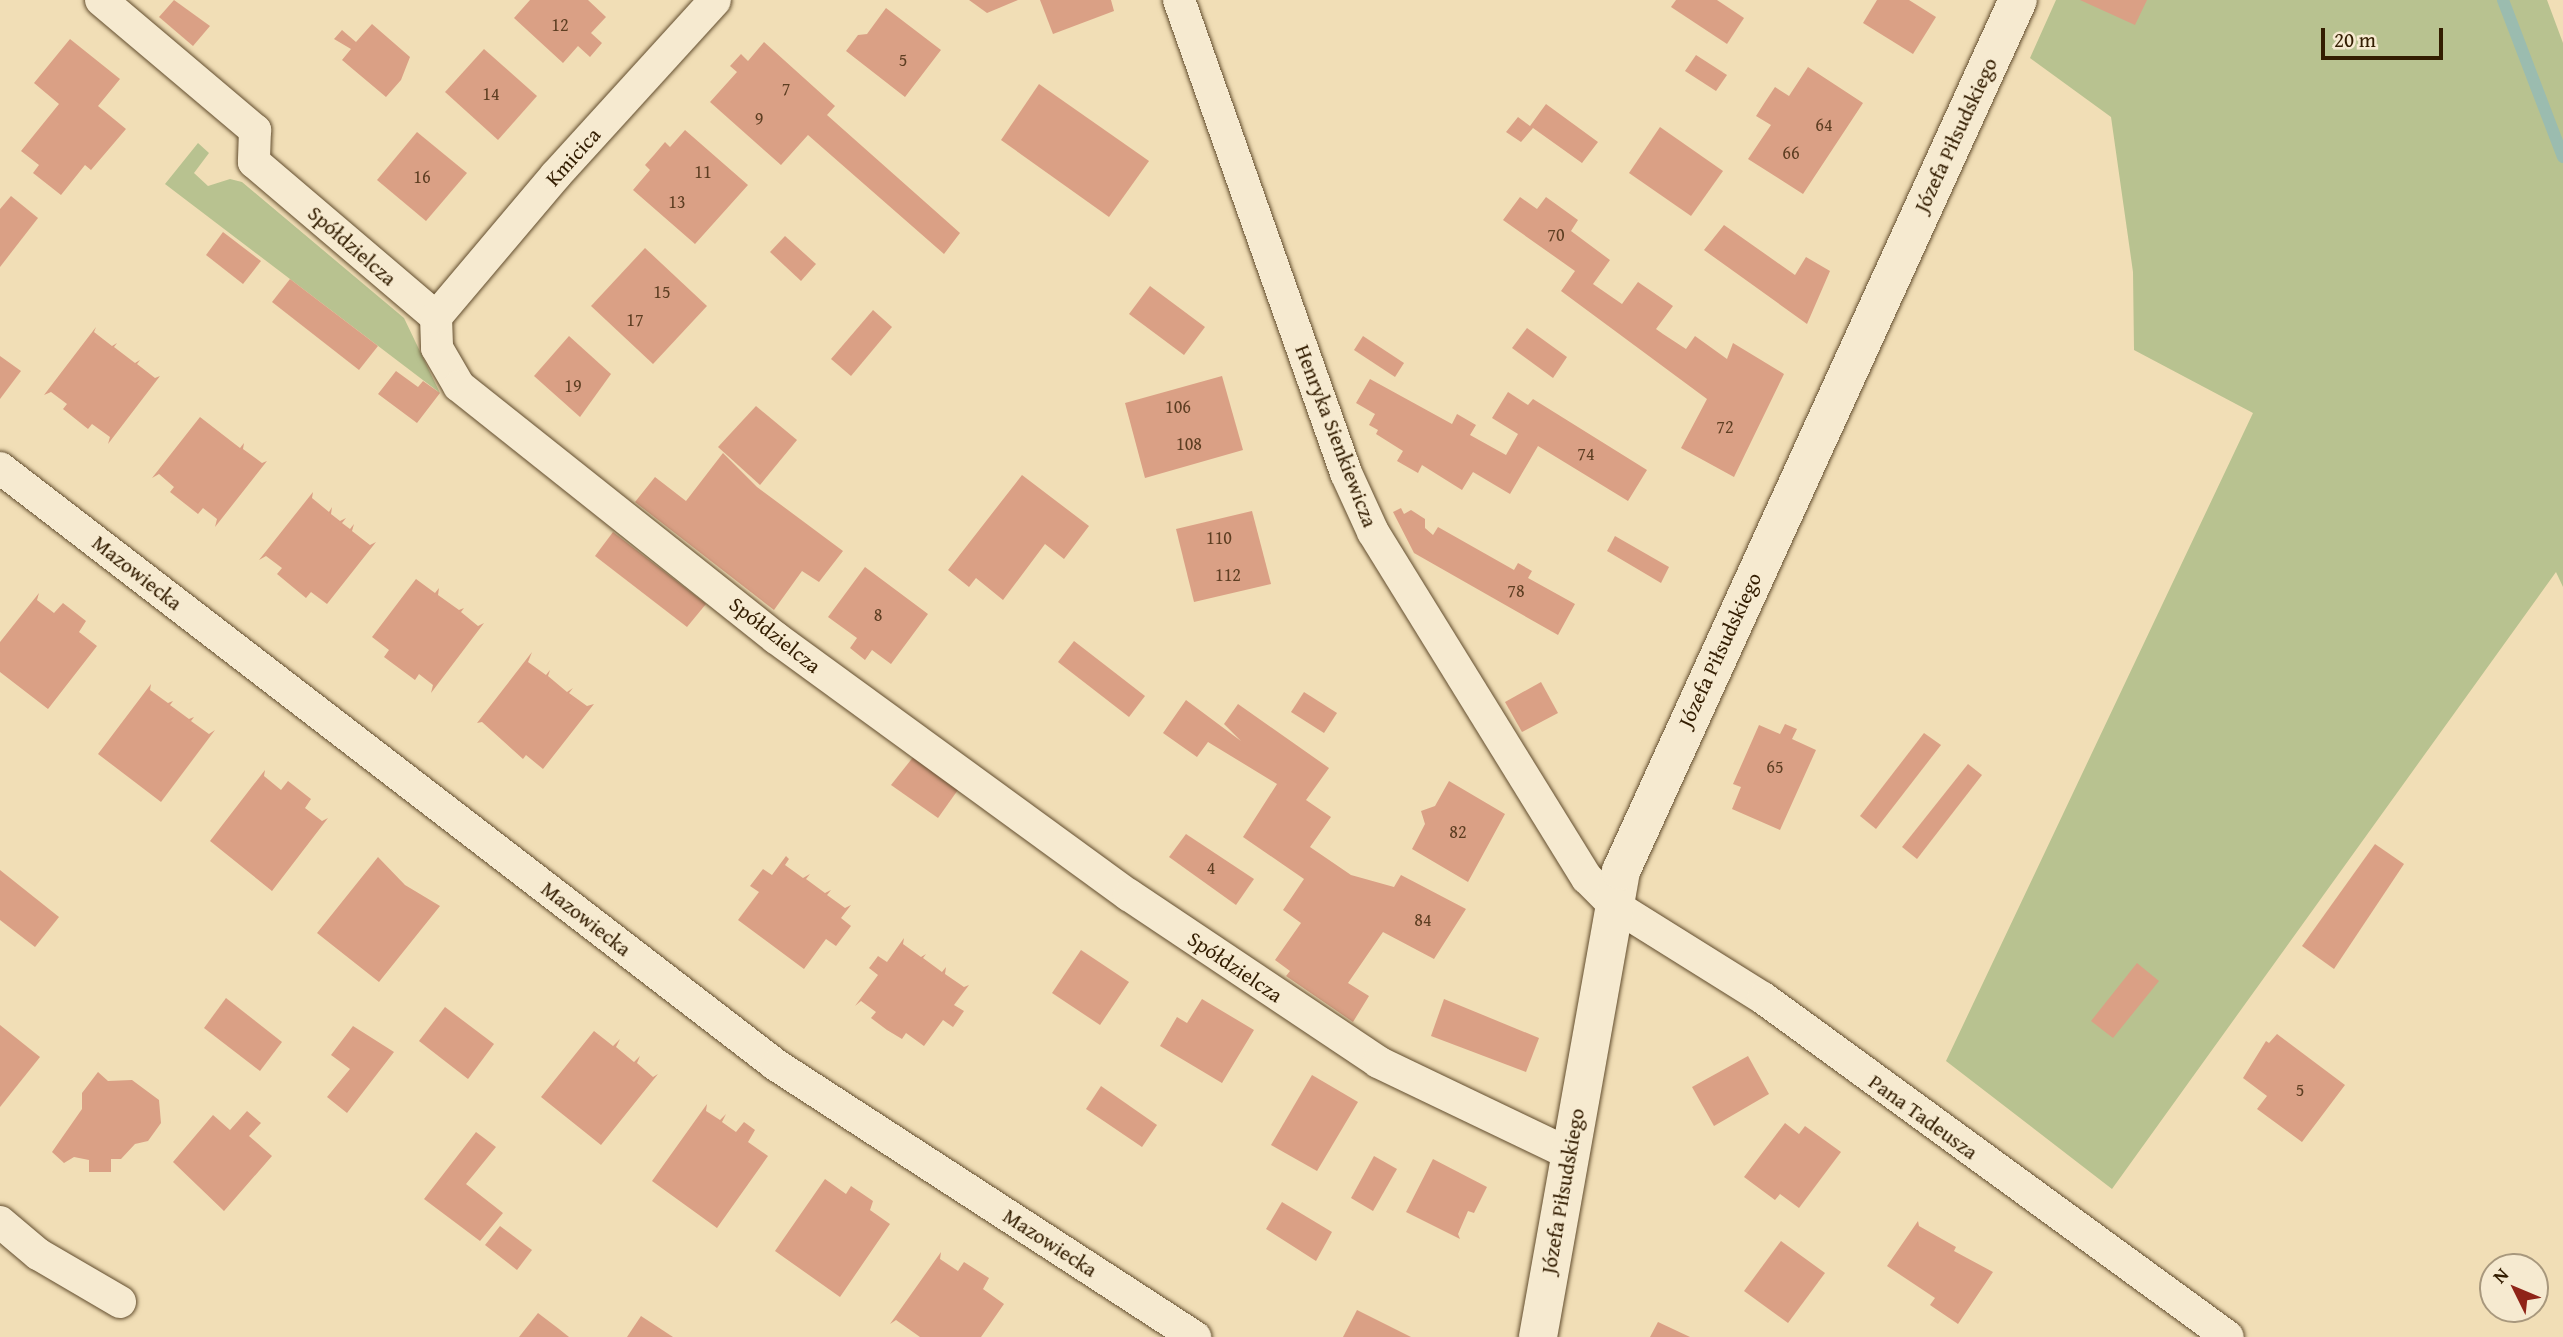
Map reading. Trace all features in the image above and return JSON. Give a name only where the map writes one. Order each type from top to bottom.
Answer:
[{"type":"street","name":"Spółdzielcza","points":[[101,0],[255,131],[254,162],[436,317],[437,348],[459,386],[924,749],[1129,895],[1378,1062],[1568,1153]]},
{"type":"street","name":"Kmicica","points":[[436,317],[556,175],[715,0]]},
{"type":"street","name":"Henryka Sienkiewicza","points":[[1179,0],[1337,449],[1373,532],[1566,851],[1614,905]]},
{"type":"street","name":"Józefa Piłsudskiego","points":[[1538,1337],[1568,1153],[1614,905],[1627,854],[2018,0]]},
{"type":"street","name":"Mazowiecka","points":[[0,468],[776,1065],[1195,1337]]},
{"type":"street","name":"Pana Tadeusza","points":[[1614,905],[1763,998],[2228,1337]]},
{"type":"street","points":[[0,1222],[38,1254],[120,1302]]},
{"type":"green space","points":[[2056,0],[2547,0],[2563,43],[2563,587],[2556,572],[2112,1189],[1946,1061],[2253,413],[2134,350],[2133,272],[2111,117],[2030,58]]},
{"type":"green space","points":[[198,143],[209,153],[194,173],[208,186],[230,179],[242,182],[404,318],[440,393],[165,184]]},
{"type":"building","points":[[174,0],[210,26],[193,46],[159,17]]},
{"type":"building","points":[[530,0],[588,0],[606,17],[591,33],[602,43],[590,57],[578,46],[563,63],[514,18]]},
{"type":"building","points":[[969,0],[1018,0],[987,13]]},
{"type":"building","points":[[1040,0],[1111,0],[1114,11],[1053,34]]},
{"type":"building","points":[[1676,0],[1717,0],[1744,18],[1727,44],[1671,7]]},
{"type":"building","points":[[1877,0],[1909,0],[1936,17],[1913,54],[1863,23]]},
{"type":"building","points":[[2080,0],[2147,0],[2135,25]]},
{"type":"building","points":[[886,8],[941,50],[905,97],[846,51],[858,35],[867,34]]},
{"type":"building","points":[[372,24],[410,57],[401,80],[386,97],[342,60],[351,49],[334,39],[342,30],[356,42]]},
{"type":"building","points":[[70,39],[120,79],[98,106],[126,129],[91,170],[85,165],[61,195],[33,173],[39,165],[21,151],[59,104],[34,83]]},
{"type":"building","points":[[764,42],[835,106],[827,115],[960,233],[944,254],[808,135],[781,165],[710,102],[737,72],[730,66],[741,54],[748,61]]},
{"type":"building","points":[[484,49],[537,96],[498,140],[445,92]]},
{"type":"building","points":[[1696,55],[1727,75],[1716,91],[1685,71]]},
{"type":"building","points":[[1808,67],[1863,103],[1803,194],[1748,159],[1771,125],[1756,116],[1765,102],[1775,87],[1789,96]]},
{"type":"building","points":[[1039,84],[1149,161],[1109,217],[1001,140]]},
{"type":"building","points":[[1546,104],[1598,142],[1582,163],[1533,128],[1521,142],[1506,132],[1518,117],[1530,126]]},
{"type":"building","points":[[1660,127],[1723,171],[1691,216],[1629,173]]},
{"type":"building","points":[[685,130],[748,185],[695,244],[633,190],[650,170],[645,165],[665,142],[670,147]]},
{"type":"building","points":[[417,132],[467,173],[426,221],[377,180]]},
{"type":"building","points":[[11,196],[38,218],[0,267],[0,209]]},
{"type":"building","points":[[1520,197],[1537,209],[1546,197],[1578,220],[1571,231],[1610,260],[1593,284],[1622,304],[1638,282],[1673,306],[1656,329],[1663,334],[1686,349],[1695,336],[1727,359],[1733,343],[1784,374],[1734,477],[1681,448],[1707,399],[1561,291],[1575,271],[1503,220]]},
{"type":"building","points":[[1724,225],[1795,275],[1806,257],[1830,271],[1807,324],[1704,250]]},
{"type":"building","points":[[223,232],[261,261],[243,284],[206,255]]},
{"type":"building","points":[[785,236],[816,264],[801,281],[770,252]]},
{"type":"building","points":[[645,248],[707,306],[653,364],[591,306]]},
{"type":"building","points":[[290,279],[378,346],[359,370],[272,302]]},
{"type":"building","points":[[1150,286],[1205,327],[1184,355],[1129,314]]},
{"type":"building","points":[[873,310],[892,327],[851,376],[831,359]]},
{"type":"building","points":[[96,327],[94,332],[112,346],[117,343],[114,347],[135,363],[140,360],[137,364],[155,378],[160,376],[108,444],[110,437],[92,424],[88,429],[63,409],[67,404],[51,392],[44,395]]},
{"type":"building","points":[[1527,328],[1567,357],[1553,378],[1512,348]]},
{"type":"building","points":[[569,336],[611,374],[580,417],[534,376]]},
{"type":"building","points":[[1363,336],[1404,363],[1395,377],[1354,350]]},
{"type":"building","points":[[0,356],[21,371],[0,399]]},
{"type":"building","points":[[396,371],[418,387],[423,381],[440,393],[417,423],[378,394]]},
{"type":"building","points":[[1222,376],[1243,450],[1145,478],[1125,403]]},
{"type":"building","points":[[1370,379],[1452,424],[1457,414],[1476,425],[1470,435],[1506,455],[1518,434],[1492,418],[1508,392],[1528,405],[1533,399],[1647,470],[1628,501],[1538,446],[1510,494],[1473,472],[1462,490],[1422,465],[1418,473],[1397,461],[1403,451],[1376,434],[1378,430],[1369,425],[1375,414],[1356,403]]},
{"type":"building","points":[[756,406],[797,440],[760,485],[718,447]]},
{"type":"building","points":[[200,417],[240,448],[244,443],[243,449],[262,463],[267,461],[215,527],[217,519],[203,508],[198,514],[170,492],[174,487],[159,474],[152,478]]},
{"type":"building","points":[[723,453],[757,487],[843,551],[819,582],[802,571],[774,610],[635,502],[655,477],[686,501]]},
{"type":"building","points":[[1022,475],[1089,526],[1064,559],[1045,544],[1003,600],[976,578],[969,587],[948,570]]},
{"type":"building","points":[[313,492],[312,498],[329,512],[332,507],[331,514],[340,521],[346,518],[342,523],[350,529],[354,524],[352,531],[370,545],[376,542],[327,604],[311,592],[306,598],[277,574],[282,568],[266,556],[259,560]]},
{"type":"building","points":[[1401,508],[1404,514],[1411,510],[1425,519],[1425,528],[1433,535],[1438,527],[1514,570],[1518,563],[1532,571],[1528,578],[1575,604],[1558,635],[1414,553],[1393,512]]},
{"type":"building","points":[[1252,511],[1271,584],[1194,602],[1176,529]]},
{"type":"building","points":[[613,532],[706,604],[687,627],[595,556]]},
{"type":"building","points":[[1615,536],[1669,567],[1661,583],[1607,551]]},
{"type":"building","points":[[865,567],[928,614],[891,664],[872,650],[865,660],[850,648],[857,638],[828,617]]},
{"type":"building","points":[[416,579],[435,593],[439,588],[438,595],[459,610],[464,608],[461,612],[478,626],[484,623],[431,693],[433,685],[419,674],[415,680],[384,657],[389,650],[372,637]]},
{"type":"building","points":[[39,593],[37,600],[54,613],[63,603],[86,621],[79,632],[97,646],[48,709],[0,672],[0,642]]},
{"type":"building","points":[[1074,641],[1145,696],[1129,717],[1058,662]]},
{"type":"building","points":[[532,652],[528,662],[546,675],[550,670],[548,676],[567,692],[573,688],[569,693],[587,706],[594,704],[543,769],[526,755],[523,759],[482,722],[477,723]]},
{"type":"building","points":[[1541,682],[1558,713],[1522,732],[1505,702]]},
{"type":"building","points":[[151,684],[150,690],[168,703],[173,701],[170,705],[189,719],[194,717],[191,721],[209,734],[215,730],[161,802],[98,754]]},
{"type":"building","points":[[1304,692],[1337,713],[1324,733],[1291,712]]},
{"type":"building","points":[[1186,700],[1241,741],[1224,724],[1238,704],[1329,768],[1306,800],[1331,817],[1310,847],[1351,875],[1394,887],[1401,875],[1466,909],[1434,959],[1383,932],[1348,983],[1369,996],[1353,1022],[1286,976],[1290,971],[1275,960],[1301,923],[1283,910],[1304,879],[1243,837],[1277,784],[1208,742],[1197,757],[1163,733]]},
{"type":"building","points":[[1785,724],[1797,729],[1792,739],[1816,750],[1780,830],[1732,809],[1741,787],[1733,784],[1759,725],[1780,734]]},
{"type":"building","points":[[1924,733],[1941,745],[1876,829],[1860,816]]},
{"type":"building","points":[[914,756],[960,787],[938,818],[891,785]]},
{"type":"building","points":[[1968,764],[1982,775],[1917,859],[1902,847]]},
{"type":"building","points":[[265,770],[264,776],[281,790],[288,781],[311,799],[305,808],[322,821],[328,818],[272,891],[210,841]]},
{"type":"building","points":[[1449,781],[1505,814],[1468,882],[1412,849],[1425,824],[1421,811],[1435,806]]},
{"type":"building","points":[[1186,834],[1254,879],[1236,905],[1169,857]]},
{"type":"building","points":[[2375,844],[2404,864],[2334,969],[2302,946]]},
{"type":"building","points":[[786,856],[789,859],[785,865],[803,878],[810,874],[806,879],[825,893],[831,890],[827,895],[845,908],[851,905],[841,918],[851,926],[836,946],[826,939],[804,969],[738,920],[759,892],[750,886],[763,869],[772,875]]},
{"type":"building","points":[[378,857],[405,885],[440,906],[379,982],[317,933]]},
{"type":"building","points":[[0,870],[59,917],[35,947],[0,920]]},
{"type":"building","points":[[904,938],[903,944],[921,957],[926,954],[923,958],[942,972],[946,967],[945,974],[964,987],[969,985],[954,1005],[964,1011],[953,1027],[943,1020],[924,1046],[906,1033],[902,1039],[887,1030],[871,1018],[876,1012],[861,1001],[855,1006],[878,975],[869,968],[878,956],[887,962]]},
{"type":"building","points":[[1081,950],[1129,982],[1100,1025],[1052,993]]},
{"type":"building","points":[[2137,963],[2159,981],[2113,1038],[2091,1021]]},
{"type":"building","points":[[226,998],[282,1042],[260,1071],[204,1028]]},
{"type":"building","points":[[1202,999],[1254,1030],[1222,1083],[1160,1046],[1177,1017],[1187,1023]]},
{"type":"building","points":[[1444,999],[1539,1038],[1526,1072],[1431,1036]]},
{"type":"building","points":[[445,1007],[494,1044],[468,1079],[419,1041]]},
{"type":"building","points":[[0,1025],[40,1057],[0,1107]]},
{"type":"building","points":[[353,1026],[394,1052],[347,1113],[327,1097],[350,1069],[331,1055]]},
{"type":"building","points":[[594,1031],[613,1046],[620,1039],[616,1047],[634,1062],[640,1056],[637,1063],[653,1077],[658,1074],[601,1145],[541,1097]]},
{"type":"building","points":[[2277,1034],[2345,1085],[2302,1142],[2257,1109],[2267,1096],[2243,1078],[2266,1041],[2269,1043]]},
{"type":"building","points":[[1748,1056],[1769,1094],[1714,1126],[1692,1087]]},
{"type":"building","points":[[98,1072],[108,1081],[132,1080],[159,1100],[161,1123],[148,1141],[135,1144],[121,1159],[111,1159],[111,1172],[89,1172],[89,1160],[74,1157],[64,1163],[52,1152],[82,1109],[82,1093]]},
{"type":"building","points":[[1312,1075],[1358,1102],[1317,1171],[1271,1145]]},
{"type":"building","points":[[1101,1086],[1157,1125],[1142,1147],[1086,1109]]},
{"type":"building","points":[[707,1104],[706,1111],[720,1120],[726,1114],[722,1122],[736,1132],[744,1122],[755,1130],[748,1142],[768,1156],[717,1228],[652,1181]]},
{"type":"building","points":[[247,1111],[261,1123],[249,1136],[272,1156],[224,1211],[173,1162],[213,1115],[230,1130]]},
{"type":"building","points":[[1785,1123],[1799,1134],[1805,1126],[1841,1152],[1799,1208],[1780,1194],[1775,1200],[1744,1177]]},
{"type":"building","points":[[476,1132],[496,1147],[466,1184],[503,1213],[480,1241],[424,1199]]},
{"type":"building","points":[[1374,1156],[1397,1169],[1373,1211],[1351,1198]]},
{"type":"building","points":[[1433,1159],[1487,1187],[1474,1213],[1468,1211],[1458,1234],[1460,1239],[1406,1212]]},
{"type":"building","points":[[825,1179],[846,1194],[851,1186],[873,1201],[870,1210],[890,1224],[840,1297],[775,1251]]},
{"type":"building","points":[[1282,1202],[1332,1232],[1316,1261],[1266,1229]]},
{"type":"building","points":[[1918,1221],[1919,1226],[1956,1247],[1954,1251],[1993,1272],[1958,1324],[1930,1305],[1935,1298],[1887,1266]]},
{"type":"building","points":[[500,1226],[532,1250],[517,1270],[485,1245]]},
{"type":"building","points":[[1781,1241],[1825,1273],[1788,1323],[1744,1291]]},
{"type":"building","points":[[941,1252],[940,1259],[958,1271],[964,1262],[989,1278],[983,1289],[1004,1304],[981,1337],[920,1337],[896,1320],[890,1324]]},
{"type":"building","points":[[1357,1310],[1411,1337],[1343,1337]]},
{"type":"building","points":[[538,1313],[559,1329],[569,1337],[519,1337]]},
{"type":"building","points":[[641,1316],[673,1337],[627,1337]]},
{"type":"building","points":[[1658,1322],[1690,1337],[1650,1337]]},
{"type":"waterway","points":[[2503,0],[2563,157]]}]
